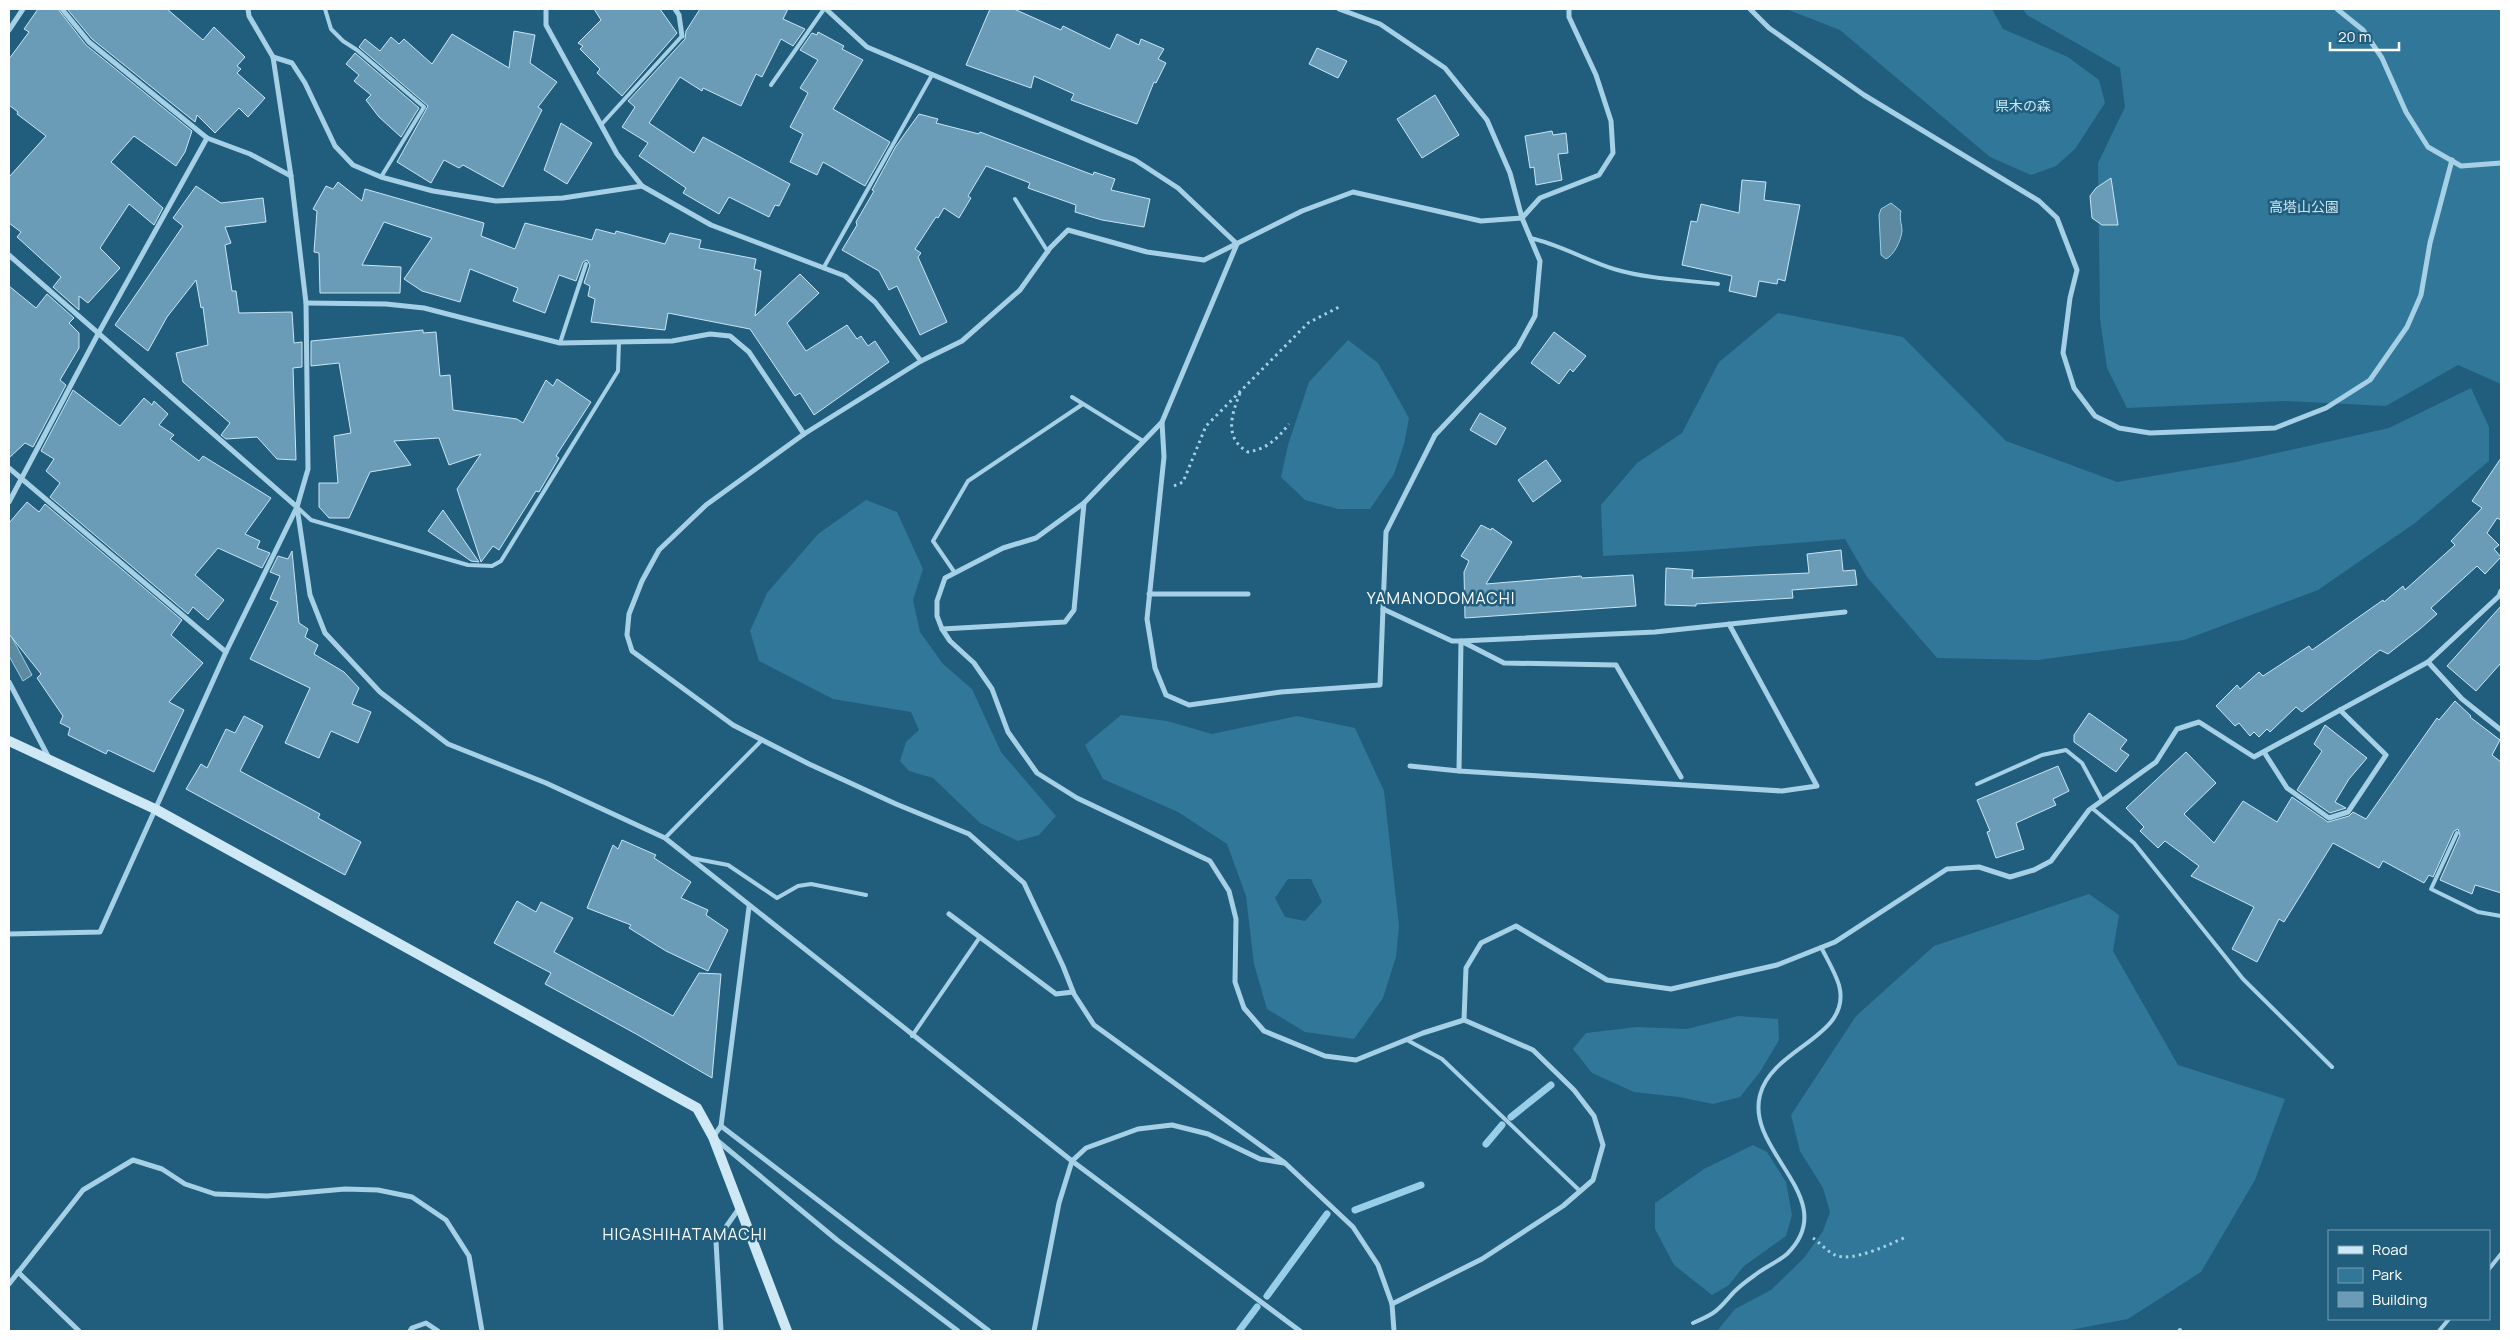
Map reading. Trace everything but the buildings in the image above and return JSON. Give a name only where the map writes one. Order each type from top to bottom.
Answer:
[{"type":"street","points":[[9,30],[23,9]]},
{"type":"street","points":[[62,9],[89,42],[207,138],[250,154],[291,176]]},
{"type":"street","points":[[9,934],[100,932],[226,652],[297,506],[308,469],[306,303],[291,176],[273,57],[249,16],[248,9]]},
{"type":"street","points":[[546,9],[546,25],[617,154],[642,186],[710,225],[845,276],[875,302],[921,361]]},
{"type":"street","points":[[675,9],[679,15],[682,36]]},
{"type":"street","points":[[825,9],[867,47],[1135,160],[1178,188],[1237,244]]},
{"type":"street","points":[[1162,422],[1164,457],[1146,619],[1155,668],[1166,695],[1189,705],[1281,692],[1380,685],[1386,532],[1435,435],[1518,347],[1535,316],[1540,261],[1522,218],[1510,173],[1487,120],[1445,68],[1380,24],[1338,9]]},
{"type":"street","points":[[1394,1331],[1392,1304],[1378,1265],[1353,1227],[1285,1163],[1094,1025],[1073,992],[1024,883],[969,834],[896,804],[733,725],[632,651],[627,635],[629,614],[642,581],[659,550],[706,505],[804,434],[921,361],[962,341],[1020,290],[1048,252],[1068,230],[1147,252],[1204,260],[1302,211],[1353,192],[1481,221],[1522,218],[1540,198],[1600,176],[1613,152],[1611,121],[1596,75],[1569,17],[1569,9]]},
{"type":"street","points":[[1750,9],[1769,28],[1864,95],[2039,201],[2057,218],[2077,270],[2070,298],[2063,353],[2074,388],[2095,416],[2119,428],[2150,434],[2276,428],[2326,408],[2370,380],[2407,327],[2421,295],[2430,243],[2452,160]]},
{"type":"street","points":[[2337,9],[2363,30],[2377,51],[2406,112],[2428,147],[2461,166],[2501,163]]},
{"type":"street","points":[[273,57],[292,63],[305,83],[335,146],[353,165],[381,177],[433,191],[496,201],[563,198],[642,186]]},
{"type":"street","points":[[9,502],[98,334],[207,138]]},
{"type":"street","points":[[1237,244],[1162,422],[1084,503],[1036,538],[1003,548],[945,578],[937,601],[937,616],[942,629],[950,641],[974,663],[992,689],[1008,732],[1037,774],[1077,798],[1210,861],[1229,891],[1236,919],[1235,982],[1244,1008],[1264,1031],[1325,1056],[1356,1060],[1464,1020],[1533,1050],[1574,1090],[1594,1116],[1603,1145],[1593,1180],[1563,1206],[1482,1259],[1392,1304]]},
{"type":"street","points":[[9,255],[297,506],[310,595],[325,633],[380,692],[448,744],[546,783],[665,838],[748,907],[1072,1161],[1300,1331]]},
{"type":"street","points":[[306,303],[386,304],[424,308],[560,343],[672,341],[710,334],[730,336],[749,352],[804,434]]},
{"type":"street","points":[[9,468],[226,652]]},
{"type":"street","points":[[942,629],[1065,622],[1074,610],[1084,503]]},
{"type":"street","points":[[1464,1020],[1466,968],[1481,942],[1516,926],[1607,980],[1672,989],[1776,965],[1835,942],[1947,869],[1979,867],[2010,877],[2034,870],[2050,861],[2092,808],[2156,762],[2177,729],[2199,722],[2254,757],[2428,662],[2500,596],[2501,591]]},
{"type":"street","points":[[1149,594],[1248,594]]},
{"type":"street","points":[[1383,610],[1452,641],[1655,632],[1845,612]]},
{"type":"street","points":[[1410,766],[1459,771],[1782,791],[1817,786],[1729,624]]},
{"type":"street","points":[[1459,771],[1461,641]]},
{"type":"street","points":[[1461,641],[1504,663],[1616,665],[1682,777]]},
{"type":"street","points":[[2428,662],[2462,699],[2501,730]]},
{"type":"street","points":[[9,682],[50,760]]},
{"type":"street","points":[[2264,752],[2287,788],[2329,818],[2348,812],[2386,755],[2340,710]]},
{"type":"street","points":[[9,741],[155,809],[697,1108],[713,1137],[787,1331]]},
{"type":"street","points":[[713,1137],[721,1126],[748,907]]},
{"type":"street","points":[[949,914],[1056,994],[1073,992]]},
{"type":"street","points":[[1034,1331],[1059,1203],[1072,1161],[1086,1148],[1138,1129],[1172,1125],[1208,1134],[1260,1160],[1285,1163]]},
{"type":"street","points":[[721,1126],[989,1331]]},
{"type":"street","points":[[713,1137],[837,1240],[958,1331]]},
{"type":"street","points":[[9,1284],[83,1190],[133,1160],[162,1169],[185,1184],[215,1194],[267,1196],[345,1189],[378,1190],[412,1197],[446,1220],[468,1256],[482,1331]]},
{"type":"street","points":[[721,1331],[716,1241],[740,1207]]},
{"type":"street","points":[[18,1272],[79,1331]]},
{"type":"street","points":[[410,1331],[412,1328],[426,1323],[438,1331]]},
{"type":"lane","points":[[325,9],[331,29],[343,41],[357,50],[424,107],[381,177]]},
{"type":"lane","points":[[771,85],[825,9]]},
{"type":"lane","points":[[601,125],[682,36]]},
{"type":"lane","points":[[824,267],[932,75]]},
{"type":"lane","points":[[1015,199],[1048,252]]},
{"type":"lane","points":[[1530,238],[1547,242],[1614,268],[1641,275],[1718,284]]},
{"type":"lane","points":[[560,343],[586,264]]},
{"type":"lane","points":[[297,506],[311,520],[468,565],[492,566],[501,561],[618,371],[619,342]]},
{"type":"lane","points":[[1072,397],[1144,441]]},
{"type":"lane","points":[[955,573],[933,541],[968,481],[1084,404]]},
{"type":"lane","points":[[665,838],[762,740]]},
{"type":"lane","points":[[1977,784],[2042,755],[2066,750],[2082,763],[2102,800]]},
{"type":"lane","points":[[2092,808],[2134,844],[2243,979],[2332,1067]]},
{"type":"lane","points":[[2457,833],[2431,889],[2478,912],[2501,916]]},
{"type":"lane","points":[[689,858],[728,865],[777,898],[798,886],[811,884],[866,896]]},
{"type":"lane","points":[[912,1036],[980,937]]},
{"type":"lane","points":[[1693,1323],[1715,1312],[1736,1290],[1787,1254],[1804,1231],[1804,1208],[1795,1185],[1774,1152],[1761,1124],[1759,1099],[1762,1085],[1778,1064],[1831,1023],[1838,1011],[1839,986],[1821,947]]},
{"type":"lane","points":[[1407,1040],[1442,1059],[1580,1191]]},
{"type":"lane","points":[[2490,1268],[2501,1254]]},
{"type":"lane","points":[[2439,1331],[2448,1320]]},
{"type":"path","points":[[1161,491],[1183,482],[1206,426],[1308,324],[1341,306]]},
{"type":"path","points":[[1240,392],[1234,408],[1231,426],[1232,434],[1238,446],[1248,452],[1262,450],[1279,437],[1289,424]]},
{"type":"path","points":[[1804,1231],[1835,1256],[1850,1256],[1878,1249],[1906,1237]]},
{"type":"green space","name":"県木の森","points":[[1786,9],[1992,9],[2003,29],[2068,57],[2099,80],[2105,103],[2075,149],[2056,166],[2031,175],[1990,157],[1840,30]]},
{"type":"green space","name":"高塔山公園","points":[[2023,9],[2501,9],[2501,384],[2458,365],[2386,406],[2284,401],[2127,408],[2107,368],[2100,319],[2098,163],[2125,107],[2120,68],[2027,15]]},
{"type":"green space","points":[[1778,313],[1903,337],[2006,441],[2117,482],[2236,462],[2389,428],[2471,388],[2489,427],[2489,461],[2415,523],[2318,590],[2184,640],[2038,660],[1937,658],[1867,577],[1845,539],[1697,551],[1603,556],[1601,505],[1637,463],[1682,433],[1719,362]]},
{"type":"green space","points":[[1348,340],[1378,363],[1409,418],[1404,444],[1394,474],[1370,509],[1338,509],[1305,500],[1281,477],[1288,445],[1309,382]]},
{"type":"green space","points":[[866,500],[897,512],[923,569],[913,600],[920,632],[943,664],[972,689],[1001,752],[1056,816],[1039,835],[1018,841],[980,823],[933,778],[909,771],[900,761],[906,742],[919,730],[911,712],[833,699],[759,661],[750,631],[767,593],[818,534]]},
{"type":"green space","points":[[1121,715],[1167,721],[1212,734],[1297,716],[1355,728],[1384,791],[1399,926],[1396,957],[1383,998],[1354,1039],[1305,1032],[1267,1009],[1254,964],[1246,896],[1227,844],[1178,812],[1103,779],[1085,745]],"holes":[[[1288,879],[1311,879],[1322,902],[1305,921],[1285,917],[1275,898]]]},
{"type":"green space","points":[[2089,894],[2119,915],[2113,951],[2178,1065],[2285,1099],[2255,1180],[2201,1272],[2128,1319],[2065,1331],[1717,1331],[1735,1309],[1771,1290],[1804,1258],[1823,1231],[1830,1212],[1823,1188],[1800,1151],[1791,1115],[1856,1016],[1934,946]]},
{"type":"green space","points":[[1738,1016],[1778,1019],[1779,1040],[1760,1072],[1740,1097],[1713,1104],[1679,1097],[1634,1092],[1592,1073],[1573,1049],[1586,1033],[1637,1027],[1687,1029]]},
{"type":"green space","points":[[1753,1145],[1767,1152],[1786,1182],[1792,1215],[1786,1236],[1744,1266],[1729,1285],[1712,1295],[1674,1265],[1655,1229],[1655,1203],[1704,1169]]},
{"type":"shaded area","points":[[1891,203],[1901,211],[1902,231],[1897,247],[1886,259],[1881,255],[1879,215],[1881,209]]},
{"type":"shaded area","points":[[9,632],[32,675],[23,681],[9,656]]},
{"type":"waterway","points":[[1511,1117],[1551,1085]]},
{"type":"waterway","points":[[1486,1144],[1502,1125]]},
{"type":"waterway","points":[[1355,1210],[1421,1185]]},
{"type":"waterway","points":[[1267,1296],[1327,1214]]},
{"type":"waterway","points":[[1239,1331],[1257,1307]]},
{"type":"district","name":"YAMANODOMACHI","points":[[1441,598]]},
{"type":"district","name":"HIGASHIHATAMACHI","points":[[685,1234]]}]
